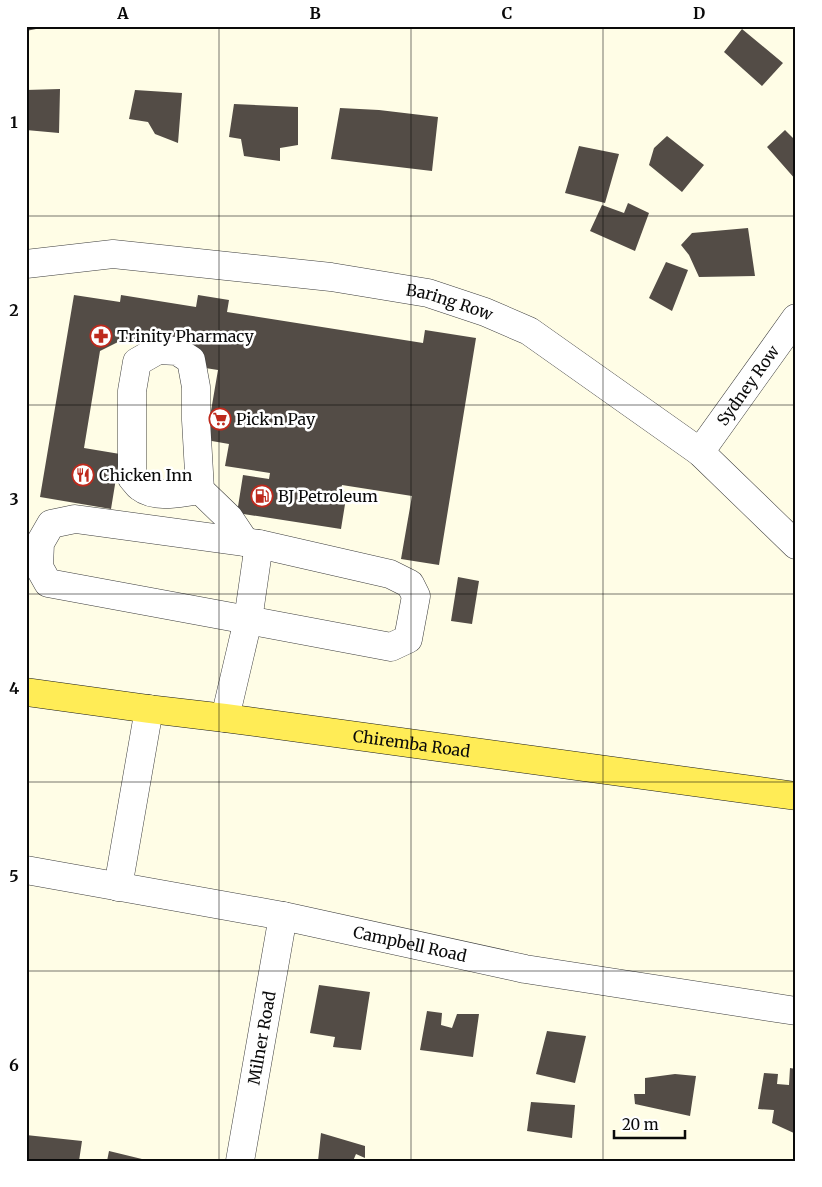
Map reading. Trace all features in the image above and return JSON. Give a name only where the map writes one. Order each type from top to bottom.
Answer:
[{"type":"main road","name":"Chiremba Road","points":[[26,692],[796,796]]},
{"type":"street","name":"Baring Row","points":[[26,264],[113,254],[331,277],[428,293],[485,312],[529,331],[700,452],[796,545]]},
{"type":"street","name":"Sydney Row","points":[[700,452],[796,318]]},
{"type":"street","points":[[200,490],[178,494],[156,493],[141,488],[132,478],[132,391],[137,362],[158,350],[178,351],[191,360],[196,387],[200,490],[252,543],[248,620],[225,718]]},
{"type":"street","points":[[74,519],[252,543],[390,574],[410,584],[416,596],[408,639],[391,648],[248,620],[48,583],[39,568],[40,543],[51,524],[74,519]]},
{"type":"street","points":[[118,887],[149,709]]},
{"type":"street","name":"Campbell Road","points":[[26,870],[283,916],[525,969],[796,1011]]},
{"type":"street","name":"Milner Road","points":[[240,1161],[283,916]]},
{"type":"building","points":[[26,26],[41,26],[41,28],[26,31]]},
{"type":"building","points":[[742,29],[783,63],[762,86],[724,52]]},
{"type":"building","points":[[60,89],[59,133],[26,130],[26,90]]},
{"type":"building","points":[[135,90],[182,93],[178,143],[155,134],[148,122],[129,119]]},
{"type":"building","points":[[234,104],[298,107],[298,145],[280,148],[280,161],[244,156],[241,139],[229,137]]},
{"type":"building","points":[[340,108],[379,110],[438,117],[432,171],[331,159]]},
{"type":"building","points":[[785,130],[796,141],[796,180],[767,147]]},
{"type":"building","points":[[667,136],[704,165],[682,192],[649,165],[654,148]]},
{"type":"building","points":[[579,146],[619,154],[605,203],[565,193]]},
{"type":"building","points":[[628,203],[649,213],[635,251],[590,231],[602,205],[624,213]]},
{"type":"building","points":[[748,228],[755,276],[699,277],[689,255],[681,245],[692,233]]},
{"type":"building","points":[[666,262],[688,270],[672,311],[649,298]]},
{"type":"building","points":[[74,295],[120,302],[121,295],[196,307],[198,295],[229,300],[227,312],[423,343],[425,330],[476,338],[439,565],[401,559],[412,496],[342,485],[341,491],[347,492],[341,529],[237,513],[243,475],[269,479],[270,473],[225,466],[229,444],[206,440],[218,370],[199,367],[201,353],[122,340],[100,351],[84,448],[120,454],[111,509],[40,497]]},
{"type":"building","points":[[458,577],[479,581],[472,624],[451,621]]},
{"type":"building","points":[[319,985],[370,992],[361,1050],[333,1047],[335,1037],[310,1033]]},
{"type":"building","points":[[427,1011],[442,1013],[441,1025],[452,1028],[457,1014],[479,1014],[473,1057],[420,1050]]},
{"type":"building","points":[[547,1031],[586,1036],[575,1083],[536,1074]]},
{"type":"building","points":[[790,1068],[796,1069],[796,1134],[772,1123],[774,1110],[758,1109],[764,1073],[778,1074],[777,1084],[789,1085]]},
{"type":"building","points":[[675,1074],[696,1076],[690,1116],[635,1104],[634,1094],[645,1094],[645,1078]]},
{"type":"building","points":[[531,1102],[575,1105],[572,1138],[527,1131]]},
{"type":"building","points":[[321,1133],[365,1146],[365,1158],[356,1154],[353,1161],[318,1161]]},
{"type":"building","points":[[26,1135],[82,1141],[79,1161],[26,1161]]},
{"type":"building","points":[[109,1151],[146,1160],[146,1161],[107,1161]]},
{"type":"place","name":"Trinity Pharmacy","points":[[101,336]]},
{"type":"place","name":"Pick n Pay","points":[[220,419]]},
{"type":"place","name":"Chicken Inn","points":[[83,475]]},
{"type":"place","name":"BJ Petroleum","points":[[262,496]]}]
